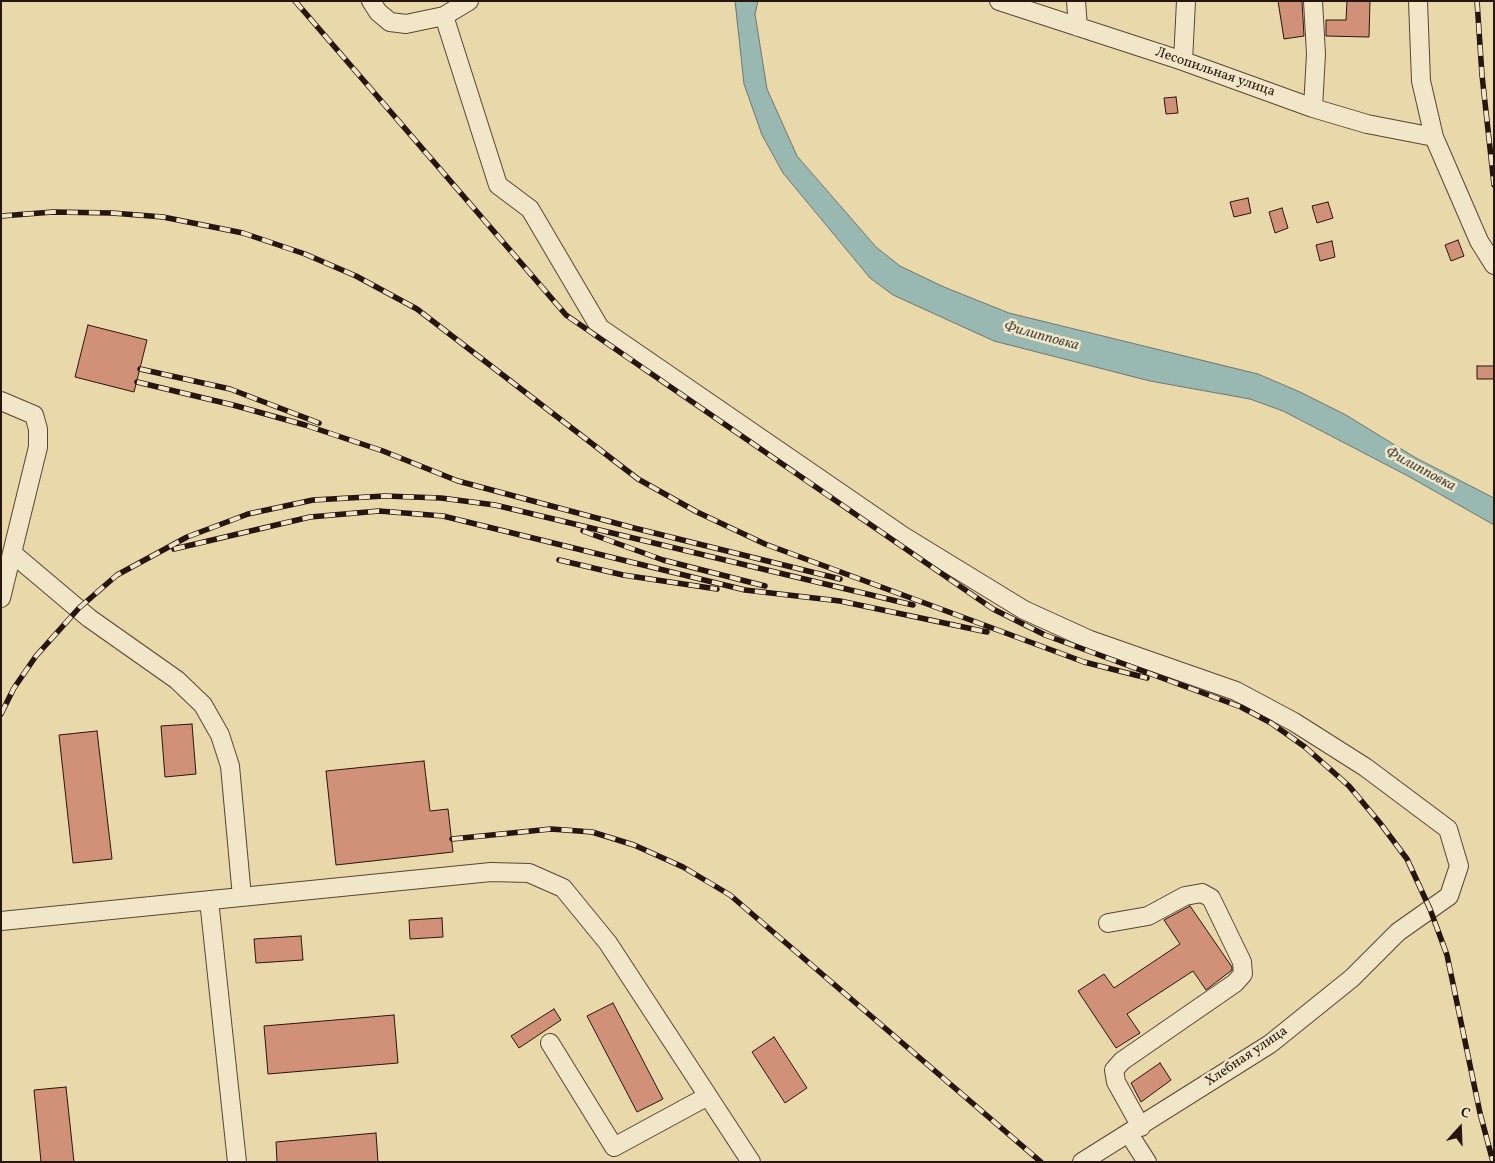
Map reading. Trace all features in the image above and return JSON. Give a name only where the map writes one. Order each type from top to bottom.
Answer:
[{"type":"street","points":[[371,1],[378,12],[390,22],[406,24],[444,16],[469,1]]},
{"type":"street","name":"Лесопильная улица","points":[[999,1],[1184,61],[1313,108],[1367,124],[1434,138]]},
{"type":"street","points":[[1076,1],[1078,27]]},
{"type":"street","points":[[1184,61],[1186,1]]},
{"type":"street","points":[[1313,1],[1316,54],[1313,108]]},
{"type":"street","points":[[1418,1],[1421,81],[1434,138],[1478,241],[1494,265]]},
{"type":"street","name":"Хлебная улица","points":[[444,16],[498,185],[530,209],[600,328],[903,536],[1024,610],[1090,640],[1236,691],[1294,722],[1365,766],[1448,830],[1459,866],[1450,896],[1398,932],[1352,978],[1270,1044],[1135,1131],[1082,1162]]},
{"type":"street","points":[[1,401],[34,415],[38,426],[38,447],[1,598]]},
{"type":"street","points":[[12,553],[89,618],[177,680],[203,705],[220,735],[230,766],[242,897]]},
{"type":"street","points":[[1,921],[492,872],[529,873],[563,888],[608,943],[751,1162]]},
{"type":"street","points":[[1108,923],[1148,916],[1185,896],[1202,893],[1211,898],[1242,962],[1243,974],[1236,983],[1122,1061],[1114,1070],[1116,1082],[1147,1162]]},
{"type":"street","points":[[209,900],[237,1162]]},
{"type":"street","points":[[550,1043],[614,1147],[708,1096]]},
{"type":"water","name":"Филипповка","points":[[735,1],[758,1],[755,14],[767,89],[797,156],[876,247],[900,266],[944,287],[1009,313],[1258,374],[1300,392],[1346,415],[1416,458],[1494,498],[1494,525],[1408,476],[1283,411],[1250,399],[1150,381],[994,341],[893,295],[870,278],[783,173],[762,135],[744,84]]},
{"type":"building","points":[[1278,1],[1302,1],[1304,36],[1284,39]]},
{"type":"building","points":[[1347,1],[1370,1],[1369,37],[1326,36],[1326,20],[1346,20]]},
{"type":"building","points":[[1176,97],[1178,113],[1166,114],[1164,98]]},
{"type":"building","points":[[1248,198],[1251,213],[1234,217],[1230,202]]},
{"type":"building","points":[[1328,202],[1333,218],[1317,223],[1312,206]]},
{"type":"building","points":[[1282,208],[1288,228],[1275,233],[1269,212]]},
{"type":"building","points":[[1458,240],[1464,256],[1451,261],[1445,245]]},
{"type":"building","points":[[1332,241],[1335,257],[1320,261],[1316,245]]},
{"type":"building","points":[[88,325],[147,340],[134,392],[75,377]]},
{"type":"building","points":[[1477,366],[1494,366],[1494,379],[1477,379]]},
{"type":"building","points":[[192,724],[196,774],[165,777],[161,726]]},
{"type":"building","points":[[97,731],[112,859],[73,863],[59,735]]},
{"type":"building","points":[[424,761],[430,811],[448,809],[453,852],[336,865],[326,771]]},
{"type":"building","points":[[1190,906],[1232,967],[1232,970],[1206,990],[1193,971],[1127,1014],[1140,1033],[1116,1048],[1078,991],[1104,974],[1114,988],[1180,944],[1164,920]]},
{"type":"building","points":[[442,918],[443,937],[410,939],[409,920]]},
{"type":"building","points":[[301,936],[303,960],[256,963],[254,939]]},
{"type":"building","points":[[613,1003],[663,1099],[637,1112],[587,1016]]},
{"type":"building","points":[[554,1009],[561,1020],[519,1048],[511,1036]]},
{"type":"building","points":[[394,1015],[398,1063],[268,1074],[264,1026]]},
{"type":"building","points":[[774,1037],[807,1088],[785,1103],[752,1052]]},
{"type":"building","points":[[1160,1063],[1171,1080],[1141,1102],[1131,1083]]},
{"type":"building","points":[[66,1087],[74,1162],[41,1162],[34,1090]]},
{"type":"building","points":[[376,1133],[378,1162],[277,1162],[276,1142]]},
{"type":"railway","points":[[295,1],[566,315],[993,609],[1045,635],[1241,707],[1271,723],[1305,747],[1349,786],[1407,859],[1430,909],[1447,955],[1480,1113],[1493,1162]]},
{"type":"railway","points":[[1477,1],[1482,75],[1494,185]]},
{"type":"railway","points":[[1,216],[53,212],[112,213],[163,217],[243,233],[305,254],[356,276],[417,309],[638,479],[697,512],[765,544],[1084,662],[1147,678]]},
{"type":"railway","points":[[140,369],[230,389],[319,423]]},
{"type":"railway","points":[[137,382],[233,405],[305,425],[383,451],[458,481],[634,528],[840,579]]},
{"type":"railway","points":[[1,714],[14,688],[36,656],[79,608],[117,575],[187,537],[248,514],[313,500],[385,496],[441,498],[495,505],[913,605]]},
{"type":"railway","points":[[174,549],[310,517],[379,511],[443,516],[745,590],[840,601],[987,632]]},
{"type":"railway","points":[[583,531],[663,560],[765,586]]},
{"type":"railway","points":[[559,560],[623,575],[717,589]]},
{"type":"railway","points":[[452,839],[551,829],[592,832],[634,845],[683,867],[730,895],[1041,1162]]}]
